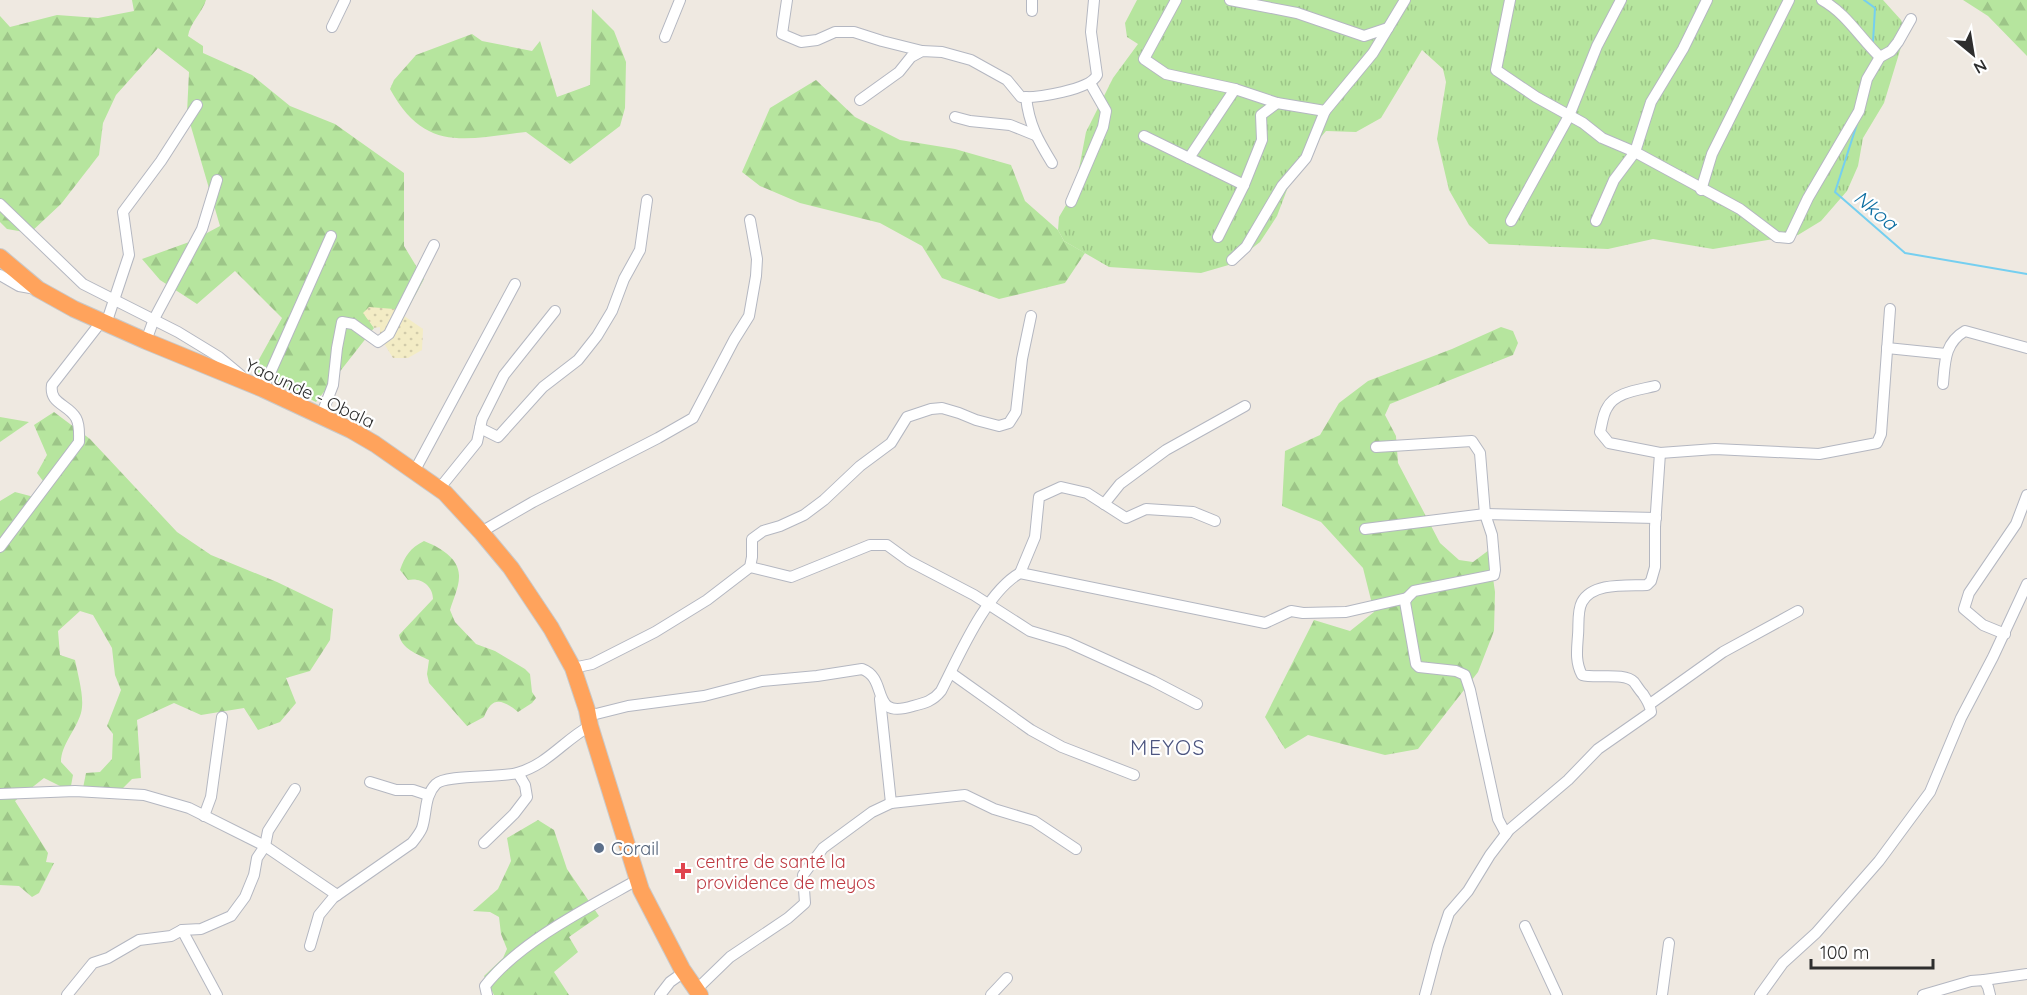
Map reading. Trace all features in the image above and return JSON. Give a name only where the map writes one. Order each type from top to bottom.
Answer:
[{"type":"highway","name":"Yaounde - Obala","points":[[0,257],[38,289],[103,323],[256,387],[321,416],[375,444],[439,489],[481,532],[511,568],[551,628],[573,668],[637,880],[646,903],[684,972],[699,993]]},
{"type":"street","points":[[332,27],[345,0]]},
{"type":"street","points":[[665,37],[680,0]]},
{"type":"street","points":[[787,0],[782,34],[801,42],[818,40],[835,32],[854,32],[921,51],[942,52],[971,60],[1007,80],[1021,97],[1070,90],[1095,80],[1097,75],[1091,32],[1094,0]]},
{"type":"street","points":[[1176,0],[1144,59],[1166,74],[1235,89],[1277,103],[1325,111]]},
{"type":"street","points":[[1230,0],[1297,14],[1364,36],[1388,28]]},
{"type":"street","points":[[1232,260],[1246,247],[1282,186],[1306,158],[1325,111],[1374,52],[1405,0]]},
{"type":"street","points":[[1510,0],[1496,70],[1602,138],[1635,152],[1740,209],[1777,237],[1788,238],[1859,111],[1867,79],[1880,57],[1891,51],[1911,20]]},
{"type":"street","points":[[1511,221],[1569,116],[1597,46],[1621,0]]},
{"type":"street","points":[[1596,220],[1614,180],[1635,152],[1651,102],[1683,49],[1707,0]]},
{"type":"street","points":[[1701,189],[1712,154],[1789,0]]},
{"type":"street","points":[[1822,0],[1835,7],[1880,57]]},
{"type":"street","points":[[860,100],[899,72],[911,57],[921,51]]},
{"type":"street","points":[[1071,202],[1103,127],[1106,111],[1090,83]]},
{"type":"street","points":[[1189,158],[1235,89]]},
{"type":"street","points":[[1026,97],[1028,115],[1035,135],[1052,163]]},
{"type":"street","points":[[1218,237],[1244,185],[1262,140],[1261,115],[1277,103]]},
{"type":"street","points":[[0,547],[79,442],[79,429],[75,417],[54,400],[51,392],[52,385],[103,323],[129,255],[123,212],[161,161],[197,105]]},
{"type":"street","points":[[955,117],[1010,125],[1035,135]]},
{"type":"street","points":[[1144,136],[1244,185]]},
{"type":"street","points":[[146,341],[154,318],[202,229],[217,180]]},
{"type":"street","points":[[480,428],[498,437],[543,387],[578,360],[597,336],[612,311],[624,279],[640,250],[647,200]]},
{"type":"street","points":[[0,204],[84,284],[154,318],[219,357],[256,387],[331,236]]},
{"type":"street","points":[[481,532],[693,418],[749,316],[757,259],[750,220]]},
{"type":"street","points":[[321,416],[333,385],[342,322],[353,324],[378,342],[389,334],[434,245]]},
{"type":"street","points":[[0,275],[19,286],[38,289]]},
{"type":"street","points":[[414,472],[515,284]]},
{"type":"street","points":[[1655,387],[1614,398],[1606,409],[1600,432],[1609,443],[1660,453],[1715,449],[1820,454],[1877,443],[1881,435],[1890,309]]},
{"type":"street","points":[[439,489],[477,442],[482,419],[504,375],[555,311]]},
{"type":"street","points":[[573,668],[591,664],[656,632],[707,600],[750,567],[752,539],[763,531],[804,515],[824,500],[860,466],[891,443],[907,417],[942,408],[999,426],[1009,423],[1016,412],[1022,359],[1031,316]]},
{"type":"street","points":[[1943,384],[1946,354],[1956,337],[1965,332],[1985,335],[2027,348]]},
{"type":"street","points":[[1887,348],[1946,354]]},
{"type":"street","points":[[1104,504],[1120,484],[1166,450],[1245,406]]},
{"type":"street","points":[[1020,573],[1265,623],[1291,611],[1304,614],[1346,612],[1407,598],[1414,591],[1494,575],[1492,535],[1485,514],[1479,453],[1472,441],[1376,447]]},
{"type":"street","points":[[1425,995],[1449,914],[1468,891],[1506,834],[1568,780],[1598,749],[1651,712],[1650,704],[1633,681],[1626,678],[1608,676],[1594,678],[1582,675],[1577,665],[1577,642],[1582,603],[1589,594],[1602,588],[1647,585],[1652,581],[1655,567],[1660,453]]},
{"type":"street","points":[[880,698],[885,706],[898,710],[934,700],[988,604],[1011,578],[1020,573],[1035,537],[1039,497],[1061,488],[1087,493],[1126,518],[1146,509],[1193,512],[1215,521]]},
{"type":"street","points":[[2005,634],[1983,625],[1964,609],[1969,593],[2016,524],[2027,495]]},
{"type":"street","points":[[1365,530],[1485,514],[1656,518]]},
{"type":"street","points":[[750,567],[791,577],[870,545],[887,545],[909,561],[974,595],[1030,630],[1067,642],[1153,681],[1197,704]]},
{"type":"street","points":[[1760,995],[1783,963],[1816,933],[1917,812],[1930,792],[1961,718],[2005,634],[2027,585]]},
{"type":"street","points":[[1407,598],[1407,616],[1416,664],[1419,667],[1456,671],[1465,675],[1498,819],[1506,834]]},
{"type":"street","points":[[1650,704],[1723,652],[1798,611]]},
{"type":"street","points":[[310,946],[319,915],[337,895],[412,843],[421,830],[428,795],[440,782],[458,778],[493,777],[518,773],[545,761],[589,721],[628,706],[713,694],[762,681],[862,669],[877,683],[891,803]]},
{"type":"street","points":[[951,673],[1032,730],[1062,747],[1134,775]]},
{"type":"street","points":[[204,816],[211,797],[222,717]]},
{"type":"street","points":[[484,843],[514,814],[527,797],[525,785],[518,773]]},
{"type":"street","points":[[370,782],[396,790],[413,790],[428,795]]},
{"type":"street","points":[[67,995],[93,963],[108,958],[139,940],[171,936],[182,930],[201,929],[231,916],[245,897],[254,875],[257,858],[265,846],[268,831],[295,789]]},
{"type":"street","points":[[0,794],[75,791],[144,795],[189,808],[265,846],[337,895]]},
{"type":"street","points":[[699,993],[730,957],[788,918],[804,903],[803,875],[823,848],[872,812],[891,803],[965,795],[994,808],[1034,821],[1076,849]]},
{"type":"street","points":[[485,994],[485,986],[490,978],[532,944],[557,926],[637,880]]},
{"type":"street","points":[[1525,926],[1557,995]]},
{"type":"street","points":[[182,930],[217,995]]},
{"type":"street","points":[[1662,995],[1669,943]]},
{"type":"street","points":[[660,995],[670,982],[684,972]]},
{"type":"street","points":[[1923,995],[1971,981],[2027,974]]},
{"type":"street","points":[[991,995],[1007,978]]},
{"type":"street","points":[[1984,980],[1990,995]]},
{"type":"green space","points":[[132,0],[206,0],[188,36],[203,46],[203,53],[252,75],[290,106],[335,124],[404,173],[404,246],[424,279],[404,316],[364,313],[374,328],[316,402],[253,370],[282,318],[235,271],[197,304],[160,280],[142,259],[192,241],[220,226],[187,113],[189,72],[158,48],[116,95],[103,123],[99,155],[61,204],[30,233],[7,229],[0,222],[0,16],[10,27],[57,15],[98,18],[134,11]]},
{"type":"green space","points":[[1137,0],[1883,0],[1901,20],[1905,34],[1884,103],[1863,138],[1858,166],[1847,191],[1821,221],[1798,235],[1713,249],[1653,239],[1608,249],[1489,244],[1469,225],[1449,190],[1437,139],[1446,82],[1443,69],[1422,50],[1381,118],[1356,132],[1326,131],[1296,166],[1277,216],[1260,242],[1232,264],[1201,273],[1109,267],[1064,241],[1058,230],[1059,217],[1075,190],[1086,132],[1113,78],[1138,44],[1127,37],[1125,23]]},
{"type":"green space","points":[[1963,0],[2027,0],[2027,56],[1988,16]]},
{"type":"green space","points":[[592,9],[614,31],[626,62],[625,108],[620,126],[570,164],[526,132],[465,138],[432,133],[417,124],[403,110],[390,89],[394,80],[416,55],[472,34],[482,41],[532,51],[540,41],[557,97],[590,85]]},
{"type":"green space","points":[[816,80],[855,117],[900,140],[955,149],[1011,165],[1025,201],[1058,230],[1064,241],[1085,253],[1065,283],[999,299],[942,278],[922,246],[880,223],[800,203],[760,186],[742,172],[770,108]]},
{"type":"green space","points":[[1501,327],[1513,331],[1518,343],[1513,355],[1390,404],[1385,415],[1396,436],[1398,463],[1440,543],[1459,560],[1473,562],[1489,550],[1495,592],[1494,631],[1478,672],[1418,749],[1385,755],[1308,735],[1285,749],[1265,717],[1314,620],[1350,631],[1374,612],[1363,568],[1321,522],[1282,506],[1285,451],[1320,435],[1339,403],[1368,381],[1452,349]]},
{"type":"green space","points":[[54,412],[90,439],[177,532],[211,555],[277,582],[333,609],[330,640],[310,671],[286,678],[296,703],[280,722],[258,730],[244,708],[201,715],[174,703],[137,720],[141,778],[132,779],[120,791],[83,788],[86,773],[100,772],[112,759],[113,734],[107,726],[121,690],[115,675],[112,648],[93,615],[80,611],[58,631],[60,655],[75,660],[81,687],[82,707],[61,762],[73,775],[70,791],[44,778],[15,801],[48,853],[46,862],[54,863],[39,893],[32,897],[19,886],[0,885],[0,501],[15,492],[34,497],[46,485],[37,473],[47,455],[34,425]]},
{"type":"green space","points":[[0,417],[29,422],[0,442]]},
{"type":"green space","points":[[424,541],[448,554],[456,564],[458,585],[450,610],[455,622],[476,644],[495,651],[530,674],[532,692],[536,698],[518,712],[502,702],[494,703],[484,717],[467,726],[429,683],[427,674],[429,660],[403,644],[399,635],[433,599],[429,586],[422,581],[408,580],[400,570],[409,553]]},
{"type":"green space","points":[[538,820],[554,830],[567,869],[599,916],[569,937],[578,952],[554,972],[569,995],[494,995],[484,976],[503,958],[507,949],[501,934],[499,917],[490,912],[473,911],[498,889],[511,861],[507,838]]},
{"type":"sand","points":[[369,307],[394,309],[423,329],[422,350],[408,358],[393,358],[380,337],[380,327],[374,328],[363,313]]},
{"type":"waterway","name":"Nkoa","points":[[1864,0],[1875,8],[1873,42]]},
{"type":"waterway","name":"Nkoa","points":[[1857,124],[1835,192],[1905,253],[2027,274]]},
{"type":"place","name":"Corail","points":[[599,848]]},
{"type":"place","name":"centre de santé la providence de meyos","points":[[683,871]]},
{"type":"district","name":"MEYOS","points":[[1168,747]]}]
